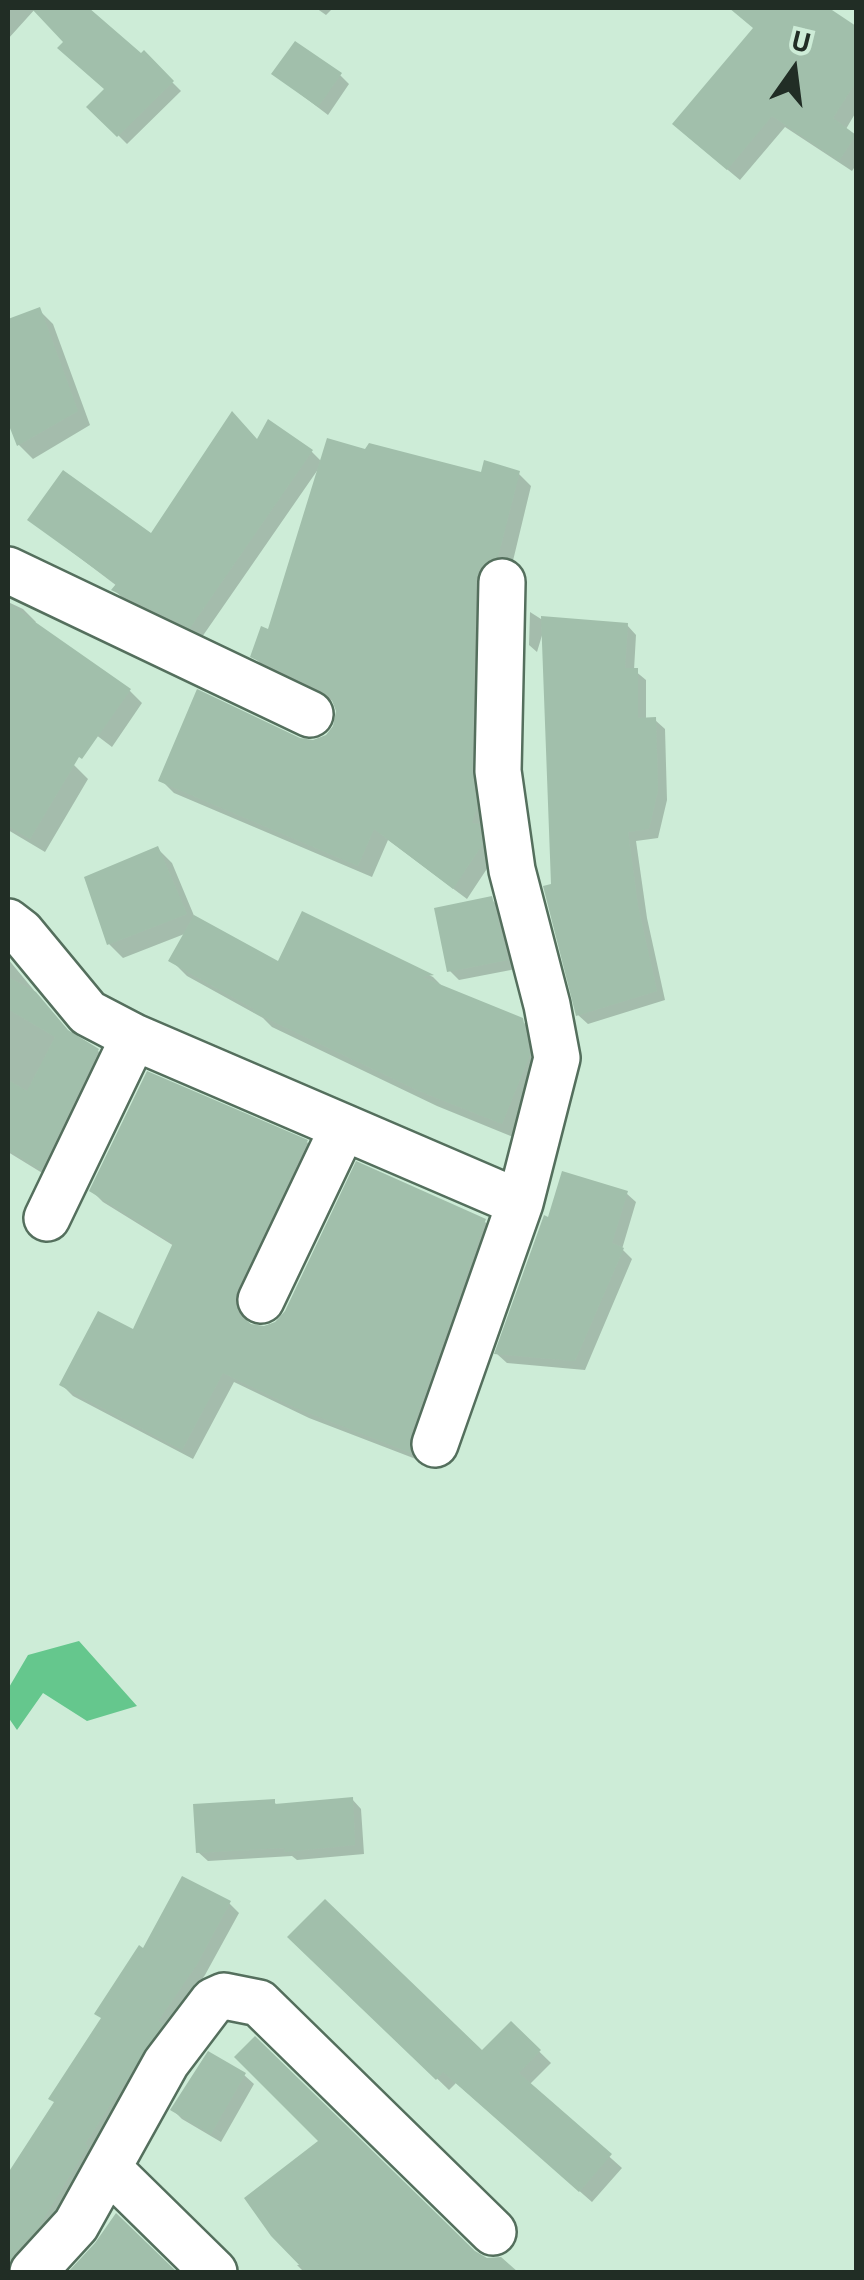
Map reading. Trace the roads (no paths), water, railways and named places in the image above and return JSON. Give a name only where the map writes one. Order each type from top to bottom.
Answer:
[{"type":"street","points":[[8,570],[310,714]]},
{"type":"street","points":[[435,1444],[520,1204],[557,1058],[548,1005],[512,870],[498,771],[502,582]]},
{"type":"street","points":[[8,922],[21,932],[88,1013],[134,1038],[520,1204]]},
{"type":"street","points":[[47,1218],[134,1038]]},
{"type":"street","points":[[261,1300],[344,1128]]},
{"type":"street","points":[[34,2272],[76,2225],[166,2063],[212,2001],[224,1996],[259,2003],[493,2232]]},
{"type":"street","points":[[108,2168],[214,2272]]}]
